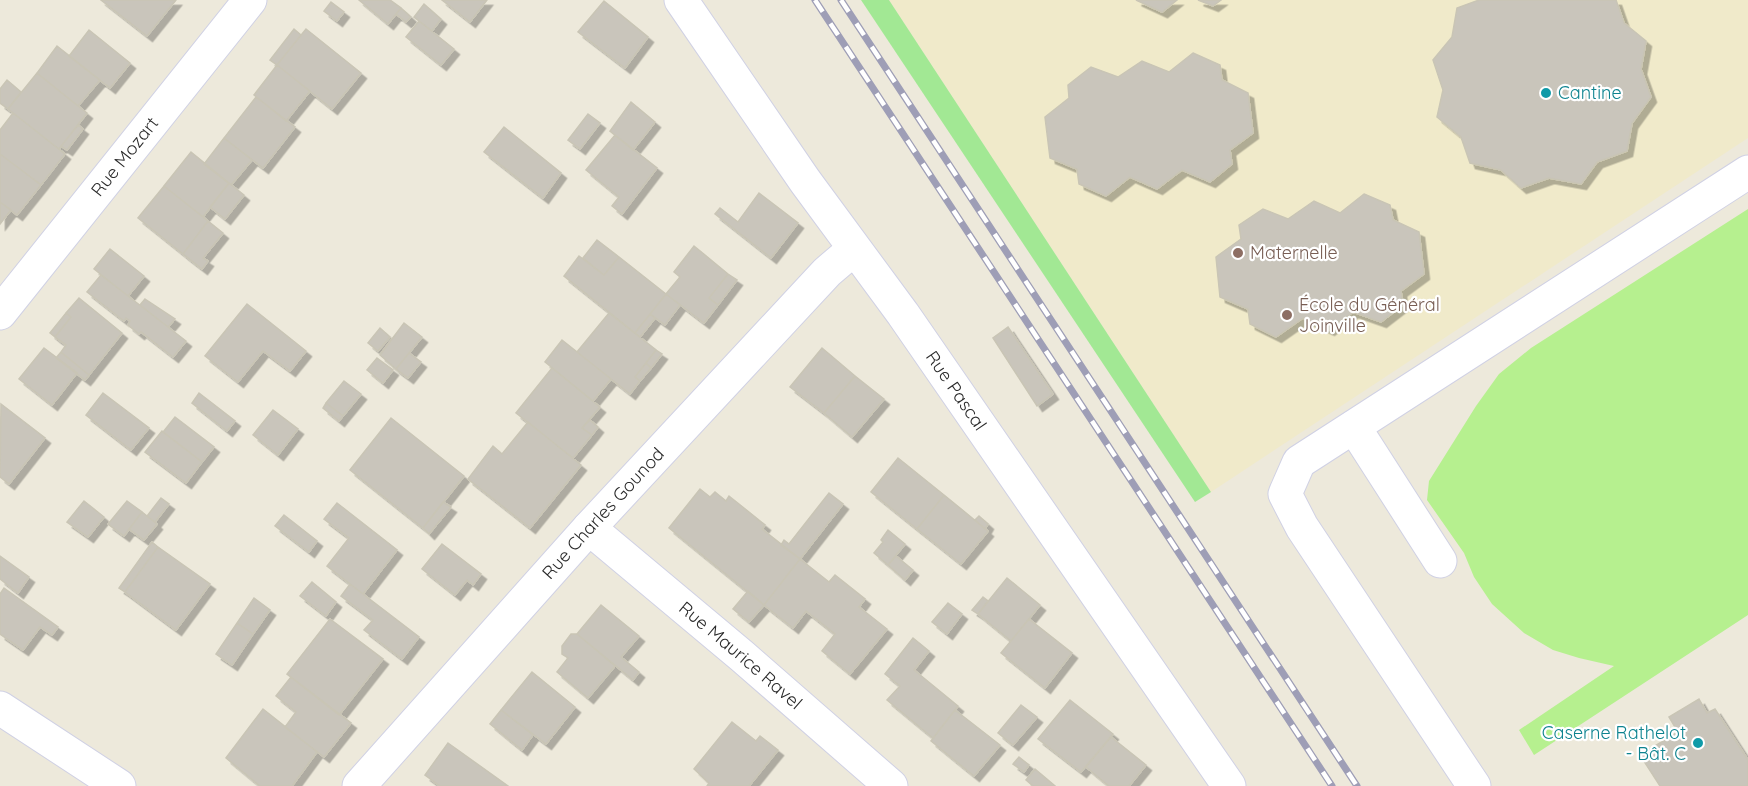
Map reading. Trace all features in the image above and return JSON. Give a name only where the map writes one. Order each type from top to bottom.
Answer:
[{"type":"street","name":"Rue Mozart","points":[[0,313],[249,0]]},
{"type":"street","name":"Rue Pascal","points":[[681,0],[854,249],[903,314],[1229,786]]},
{"type":"street","points":[[1474,786],[1302,527],[1285,494],[1299,462],[1748,172]]},
{"type":"street","name":"Rue Charles Gounod","points":[[359,786],[589,528],[819,280],[854,249]]},
{"type":"street","points":[[1354,427],[1440,561]]},
{"type":"street","name":"Rue Maurice Ravel","points":[[589,528],[742,656],[891,786]]},
{"type":"street","points":[[0,708],[105,782]]},
{"type":"shaded area","name":"École du Général Joinville","points":[[889,0],[1748,0],[1748,138],[1211,492]]},
{"type":"green space","points":[[861,0],[889,0],[1211,492],[1195,502]]},
{"type":"green space","points":[[1748,209],[1748,615],[1534,755],[1519,730],[1614,666],[1553,650],[1524,633],[1492,604],[1474,577],[1464,553],[1427,500],[1429,481],[1499,374],[1531,348]]},
{"type":"building","points":[[101,0],[176,0],[147,36]]},
{"type":"building","points":[[359,0],[390,0],[401,8],[388,24]]},
{"type":"building","points":[[442,0],[487,0],[470,22]]},
{"type":"building","points":[[1136,0],[1177,0],[1162,12]]},
{"type":"building","points":[[1198,0],[1221,0],[1213,6]]},
{"type":"building","name":"Cantine","points":[[1479,0],[1616,0],[1624,23],[1646,41],[1641,69],[1651,97],[1632,123],[1627,151],[1597,162],[1581,184],[1549,178],[1521,188],[1501,170],[1470,163],[1461,137],[1437,117],[1443,90],[1433,60],[1452,37],[1457,8]]},
{"type":"building","points":[[604,1],[648,37],[625,68],[578,32]]},
{"type":"building","points":[[331,2],[344,12],[337,21],[324,11]]},
{"type":"building","points":[[424,4],[441,19],[432,31],[414,17]]},
{"type":"building","points":[[401,8],[411,17],[406,22],[396,14]]},
{"type":"building","points":[[419,21],[454,49],[441,65],[406,37]]},
{"type":"building","points":[[294,29],[301,35],[277,65],[270,60]]},
{"type":"building","points":[[306,29],[361,73],[332,109],[277,65]]},
{"type":"building","points":[[89,30],[130,63],[110,88],[69,56]]},
{"type":"building","points":[[57,46],[100,80],[78,106],[37,73]]},
{"type":"building","points":[[1193,53],[1220,65],[1222,80],[1248,93],[1253,133],[1230,150],[1232,164],[1210,182],[1182,170],[1157,189],[1130,177],[1106,196],[1079,184],[1077,169],[1050,158],[1045,117],[1069,98],[1068,85],[1091,67],[1118,77],[1142,61],[1169,72]]},
{"type":"building","points":[[277,65],[310,91],[286,121],[254,95]]},
{"type":"building","points":[[37,73],[87,113],[59,149],[8,109]]},
{"type":"building","points":[[7,80],[21,92],[8,109],[0,103],[0,89]]},
{"type":"building","points":[[256,97],[295,127],[263,168],[224,138]]},
{"type":"building","points":[[631,102],[655,122],[633,150],[610,131]]},
{"type":"building","points":[[13,113],[65,154],[41,185],[0,154],[0,130]]},
{"type":"building","points":[[588,114],[600,123],[580,149],[568,140]]},
{"type":"building","points":[[78,125],[83,129],[67,150],[61,146]]},
{"type":"building","points":[[504,127],[561,173],[543,198],[484,152]]},
{"type":"building","points":[[615,135],[657,168],[622,214],[612,206],[619,197],[586,170]]},
{"type":"building","points":[[224,138],[252,160],[231,185],[204,164]]},
{"type":"building","points":[[191,152],[229,183],[203,217],[164,186]]},
{"type":"building","points":[[0,154],[41,185],[17,215],[0,202]]},
{"type":"building","points":[[229,183],[244,195],[225,219],[210,207]]},
{"type":"building","points":[[164,186],[208,221],[183,254],[138,218]]},
{"type":"building","points":[[759,193],[798,223],[771,258],[715,214],[720,208],[738,222]]},
{"type":"building","points":[[1364,194],[1390,205],[1393,220],[1419,232],[1424,274],[1401,291],[1403,305],[1381,322],[1353,312],[1329,330],[1303,318],[1276,337],[1250,324],[1248,309],[1220,297],[1216,257],[1241,239],[1239,225],[1263,209],[1288,219],[1314,201],[1340,213]]},
{"type":"building","points":[[0,202],[11,210],[0,224]]},
{"type":"building","points":[[208,221],[223,233],[203,258],[208,261],[202,269],[183,254]]},
{"type":"building","points":[[597,240],[619,257],[604,275],[583,258]]},
{"type":"building","points":[[694,246],[728,274],[709,298],[718,305],[704,323],[666,294],[680,277],[674,272]]},
{"type":"building","points":[[110,249],[144,276],[128,296],[94,269]]},
{"type":"building","points":[[579,256],[604,275],[619,257],[666,294],[635,333],[564,276]]},
{"type":"building","points":[[728,274],[737,280],[718,305],[709,298]]},
{"type":"building","points":[[101,275],[186,341],[173,357],[141,332],[139,334],[128,325],[130,321],[126,318],[124,321],[87,292]]},
{"type":"building","points":[[666,294],[680,305],[665,325],[650,314]]},
{"type":"building","points":[[79,298],[122,333],[89,375],[61,352],[66,345],[55,337],[71,317],[66,313]]},
{"type":"building","points":[[145,299],[175,319],[168,327],[140,305]]},
{"type":"building","points":[[247,304],[306,351],[290,371],[263,351],[238,382],[205,356]]},
{"type":"building","points":[[66,313],[71,317],[55,337],[50,333]]},
{"type":"building","points":[[609,313],[656,350],[635,377],[640,381],[630,394],[577,352]]},
{"type":"building","points":[[650,314],[655,318],[640,337],[635,333]]},
{"type":"building","points":[[404,323],[422,337],[396,369],[380,355]]},
{"type":"building","points":[[1008,327],[1053,394],[1037,406],[993,338]]},
{"type":"building","points":[[380,328],[390,337],[378,351],[368,343]]},
{"type":"building","points":[[562,340],[611,379],[593,401],[545,362]]},
{"type":"building","points":[[44,348],[77,373],[52,405],[19,379]]},
{"type":"building","points":[[822,348],[855,376],[824,413],[790,387]]},
{"type":"building","points":[[656,350],[662,354],[651,368],[646,363]]},
{"type":"building","points":[[61,352],[89,375],[85,380],[56,358]]},
{"type":"building","points":[[409,353],[421,362],[408,378],[396,369]]},
{"type":"building","points":[[377,358],[393,370],[383,383],[367,370]]},
{"type":"building","points":[[646,363],[651,368],[640,381],[635,377]]},
{"type":"building","points":[[552,368],[600,407],[582,428],[592,435],[573,458],[516,413]]},
{"type":"building","points":[[855,376],[884,399],[852,437],[824,413]]},
{"type":"building","points":[[344,381],[361,394],[343,416],[326,403]]},
{"type":"building","points":[[103,393],[149,428],[131,450],[86,415]]},
{"type":"building","points":[[199,393],[235,421],[227,431],[192,403]]},
{"type":"building","points":[[326,403],[343,416],[339,421],[323,408]]},
{"type":"building","points":[[1,404],[45,438],[9,484],[0,477]]},
{"type":"building","points":[[273,410],[298,429],[278,455],[253,435]]},
{"type":"building","points":[[175,417],[214,447],[202,462],[163,432]]},
{"type":"building","points":[[391,418],[464,476],[423,528],[350,470]]},
{"type":"building","points":[[590,420],[598,427],[592,435],[582,428]]},
{"type":"building","points":[[528,422],[581,465],[530,528],[468,479],[493,446],[502,454]]},
{"type":"building","points":[[162,431],[202,462],[186,483],[145,452]]},
{"type":"building","points":[[898,458],[944,495],[917,529],[871,492]]},
{"type":"building","points":[[700,489],[710,497],[715,492],[726,501],[729,496],[765,525],[762,529],[800,559],[764,605],[669,528]]},
{"type":"building","points":[[829,493],[843,504],[800,559],[781,545],[784,540],[789,544]]},
{"type":"building","points":[[944,495],[988,531],[961,564],[917,529]]},
{"type":"building","points":[[161,498],[169,504],[155,522],[147,516]]},
{"type":"building","points":[[84,501],[104,517],[88,537],[67,522]]},
{"type":"building","points":[[127,501],[142,512],[124,536],[108,524]]},
{"type":"building","points":[[443,502],[451,507],[429,534],[423,528]]},
{"type":"building","points":[[337,503],[397,550],[363,594],[327,566],[349,538],[324,519]]},
{"type":"building","points":[[142,512],[157,524],[144,540],[129,529]]},
{"type":"building","points":[[284,515],[317,541],[309,552],[275,526]]},
{"type":"building","points":[[979,516],[988,524],[985,529],[975,520]]},
{"type":"building","points":[[888,530],[905,544],[888,565],[874,553],[883,542],[881,540]]},
{"type":"building","points":[[152,542],[158,547],[125,592],[119,588]]},
{"type":"building","points":[[442,544],[481,574],[473,585],[467,580],[455,595],[422,569]]},
{"type":"building","points":[[158,547],[210,584],[176,630],[125,592]]},
{"type":"building","points":[[0,556],[29,577],[18,593],[0,579]]},
{"type":"building","points":[[896,556],[913,570],[905,580],[888,565]]},
{"type":"building","points":[[800,559],[829,582],[835,575],[865,599],[859,607],[887,629],[850,674],[822,651],[835,634],[806,611],[793,628],[764,605]]},
{"type":"building","points":[[1007,578],[1040,605],[1011,641],[978,614]]},
{"type":"building","points":[[312,582],[336,602],[326,616],[300,596]]},
{"type":"building","points":[[350,584],[419,637],[402,659],[364,630],[373,620],[341,596]]},
{"type":"building","points":[[4,588],[58,627],[52,635],[40,627],[23,650],[0,634],[0,594]]},
{"type":"building","points":[[748,591],[764,605],[749,622],[733,609]]},
{"type":"building","points":[[983,597],[988,601],[978,614],[972,610]]},
{"type":"building","points":[[254,598],[270,610],[253,634],[237,623]]},
{"type":"building","points":[[948,603],[962,614],[947,634],[932,622]]},
{"type":"building","points":[[601,605],[639,636],[621,657],[639,672],[633,680],[577,634]]},
{"type":"building","points":[[330,619],[383,659],[339,715],[287,674]]},
{"type":"building","points":[[1029,619],[1072,653],[1045,688],[1001,653]]},
{"type":"building","points":[[237,623],[253,634],[232,665],[216,654]]},
{"type":"building","points":[[571,634],[577,634],[615,666],[588,698],[557,672],[568,658],[562,654],[562,646]]},
{"type":"building","points":[[913,638],[929,651],[914,670],[958,706],[933,738],[887,700],[900,686],[885,674]]},
{"type":"building","points":[[532,672],[575,707],[546,744],[501,710]]},
{"type":"building","points":[[291,677],[351,723],[324,757],[285,727],[296,712],[276,696]]},
{"type":"building","name":"Caserne Rathelot - Bât. C","points":[[1699,699],[1707,713],[1715,709],[1748,760],[1748,786],[1660,786],[1640,755],[1678,732],[1669,717]]},
{"type":"building","points":[[1070,700],[1113,734],[1081,772],[1038,739]]},
{"type":"building","points":[[1021,705],[1037,717],[1013,745],[998,733]]},
{"type":"building","points":[[263,709],[317,752],[292,786],[260,786],[226,758]]},
{"type":"building","points":[[501,710],[533,735],[522,750],[490,724]]},
{"type":"building","points":[[955,710],[1000,745],[974,776],[931,741]]},
{"type":"building","points":[[732,722],[756,741],[760,736],[778,750],[749,786],[707,786],[709,783],[694,769]]},
{"type":"building","points":[[1111,737],[1146,765],[1129,786],[1109,786],[1086,767]]},
{"type":"building","points":[[448,743],[508,786],[440,786],[425,775]]},
{"type":"building","points":[[1019,757],[1029,765],[1024,772],[1013,764]]},
{"type":"building","points":[[1035,769],[1055,786],[1033,786],[1026,780]]},
{"type":"railway","points":[[815,0],[1332,786]]},
{"type":"railway","points":[[841,0],[1357,786]]},
{"type":"place","name":"Cantine","points":[[1546,93]]},
{"type":"place","name":"Maternelle","points":[[1238,253]]},
{"type":"place","name":"École du Général Joinville","points":[[1287,315]]},
{"type":"place","name":"Caserne Rathelot - Bât. C","points":[[1698,743]]}]
